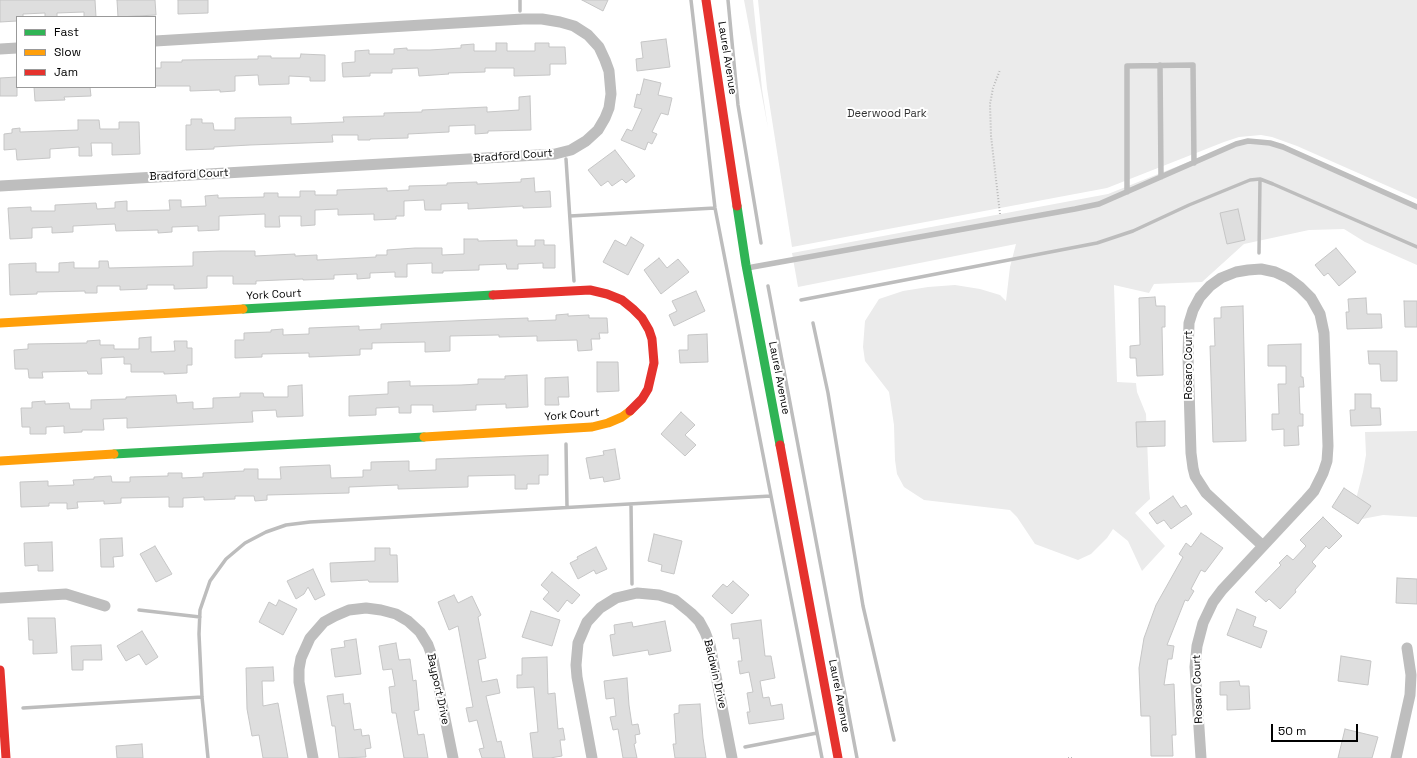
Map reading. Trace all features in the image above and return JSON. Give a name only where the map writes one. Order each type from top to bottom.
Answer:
[{"type":"street","name":"Laurel Avenue","points":[[706,0],[747,268],[838,758]]},
{"type":"street","name":"Bradford Court","points":[[0,186],[555,154],[572,150],[586,141],[598,130],[609,108],[611,94],[610,77],[606,60],[599,47],[588,35],[574,26],[542,19],[523,18],[156,41]]},
{"type":"street","points":[[0,49],[16,48]]},
{"type":"street","name":"Rosaro Court","points":[[1201,758],[1195,667],[1199,636],[1207,614],[1218,596],[1314,491],[1327,461],[1328,446],[1323,323],[1316,306],[1300,287],[1288,278],[1275,272],[1261,269],[1236,272],[1221,278],[1210,286],[1200,297],[1193,310],[1189,323],[1188,356],[1191,453],[1193,468],[1196,476],[1206,493],[1263,546]]},
{"type":"street","name":"York Court","points":[[0,324],[590,290],[607,294],[622,300],[633,308],[642,318],[652,339],[654,363],[648,388],[642,399],[634,408],[622,417],[608,423],[592,427],[0,462]]},
{"type":"street","name":"Baldwin Drive","points":[[592,758],[577,677],[576,665],[578,643],[587,622],[600,608],[616,598],[637,593],[659,595],[675,600],[691,612],[699,621],[710,645],[732,758]]},
{"type":"street","points":[[0,598],[66,594],[105,606]]},
{"type":"street","name":"Bayport Drive","points":[[313,758],[299,682],[301,658],[310,638],[324,622],[350,610],[366,608],[396,614],[408,621],[420,632],[428,645],[433,659],[453,758]]},
{"type":"street","points":[[1396,758],[1410,695],[1411,675],[1407,648]]},
{"type":"street","points":[[0,670],[6,758]]},
{"type":"lane","points":[[1160,65],[1161,177]]},
{"type":"lane","points":[[1127,192],[1127,66],[1193,65],[1194,163]]},
{"type":"lane","points":[[747,268],[1099,204],[1236,144],[1248,142],[1270,143],[1283,147],[1417,207]]},
{"type":"path","points":[[1000,70],[993,88],[990,104],[1001,223]]},
{"type":"green space","points":[[744,0],[753,0],[762,89],[768,128]]},
{"type":"green space","name":"Deerwood Park","points":[[758,0],[1417,0],[1417,199],[1297,146],[1272,137],[1261,135],[1239,137],[1224,142],[1107,188],[792,247],[767,88]]},
{"type":"green space","points":[[1240,143],[1271,143],[1417,205],[1417,265],[1365,242],[1344,229],[1309,230],[1244,244],[1202,282],[1154,284],[1149,293],[1114,285],[1117,382],[1136,383],[1137,392],[1146,414],[1150,499],[1135,513],[1165,546],[1142,571],[1128,541],[1113,529],[1107,538],[1091,554],[1078,560],[1035,544],[1017,517],[1010,510],[924,500],[904,487],[897,474],[894,425],[889,392],[865,361],[863,347],[865,321],[879,299],[903,291],[928,287],[955,285],[980,289],[1000,295],[1006,301],[1010,267],[1016,244],[798,287],[792,253],[1108,194],[1226,147]]},
{"type":"green space","points":[[1417,431],[1417,517],[1383,515],[1362,519],[1355,503],[1366,455],[1365,432]]},
{"type":"building","points":[[0,0],[95,0],[96,16],[84,16],[84,12],[57,13],[57,16],[45,16],[45,13],[23,14],[23,16],[16,16],[16,21],[0,22]]},
{"type":"building","points":[[117,0],[155,0],[156,15],[118,16]]},
{"type":"building","points":[[178,0],[208,0],[208,13],[178,14]]},
{"type":"building","points":[[582,0],[608,0],[603,11]]},
{"type":"building","points":[[666,39],[670,67],[637,71],[636,59],[643,58],[641,42]]},
{"type":"building","points":[[496,43],[507,43],[507,51],[535,51],[535,43],[549,43],[549,47],[565,47],[566,64],[550,64],[550,75],[514,76],[514,68],[485,68],[485,72],[448,73],[449,74],[419,76],[418,68],[392,69],[392,73],[370,73],[370,76],[343,77],[342,63],[355,62],[355,51],[369,50],[369,54],[394,54],[394,49],[407,48],[407,50],[430,50],[461,48],[461,45],[474,44],[474,51],[496,51]]},
{"type":"building","points":[[301,54],[325,55],[325,81],[310,81],[310,77],[289,76],[289,84],[259,85],[258,75],[235,76],[235,91],[190,91],[190,86],[156,86],[156,68],[161,68],[161,62],[182,62],[182,60],[258,59],[258,56],[271,56],[271,58],[300,58]]},
{"type":"building","points":[[16,77],[17,96],[0,96],[0,78]]},
{"type":"building","points":[[644,79],[661,83],[658,95],[672,98],[668,115],[661,113],[652,132],[657,134],[652,144],[648,142],[645,150],[621,140],[627,129],[632,131],[642,109],[634,107],[637,94],[640,95]]},
{"type":"building","points":[[34,88],[90,88],[91,96],[64,97],[65,100],[35,101]]},
{"type":"building","points":[[530,96],[531,130],[488,131],[488,133],[475,134],[475,125],[449,126],[449,132],[408,134],[408,138],[358,140],[358,135],[332,135],[333,142],[250,145],[186,150],[186,125],[191,125],[191,119],[202,119],[202,123],[213,123],[214,130],[235,130],[235,118],[291,117],[291,124],[344,122],[343,117],[384,116],[384,113],[422,112],[422,110],[487,107],[487,112],[519,110],[519,97]]},
{"type":"building","points":[[78,120],[99,120],[100,129],[119,129],[119,122],[139,122],[140,154],[112,155],[112,143],[91,143],[92,156],[79,156],[79,147],[50,149],[50,158],[17,160],[16,149],[4,150],[4,134],[12,133],[12,129],[20,128],[20,132],[78,130]]},
{"type":"building","points":[[615,150],[635,176],[626,183],[622,179],[612,186],[608,181],[601,186],[588,170]]},
{"type":"building","points":[[534,178],[535,192],[550,191],[551,207],[523,208],[523,206],[468,209],[468,203],[441,204],[441,210],[425,210],[424,200],[404,201],[404,216],[396,216],[396,219],[374,220],[374,214],[338,215],[338,209],[315,210],[315,225],[301,226],[301,216],[279,216],[280,227],[265,227],[265,214],[219,216],[219,230],[198,231],[198,226],[172,227],[172,232],[158,233],[158,230],[116,231],[115,224],[73,226],[73,232],[52,233],[52,227],[32,228],[32,238],[10,239],[8,208],[31,207],[31,211],[55,211],[55,205],[96,203],[97,209],[115,208],[115,202],[127,201],[127,211],[170,210],[169,200],[181,200],[181,207],[206,206],[205,196],[218,195],[218,198],[264,197],[264,193],[278,193],[278,197],[300,197],[300,191],[315,191],[315,195],[337,195],[337,190],[387,188],[387,191],[409,190],[409,186],[447,185],[447,183],[477,182],[477,184],[521,182],[521,179]]},
{"type":"building","points":[[1238,209],[1245,240],[1227,244],[1220,213]]},
{"type":"building","points":[[631,237],[644,245],[628,275],[603,262],[615,240],[626,246]]},
{"type":"building","points":[[464,239],[478,239],[478,241],[517,240],[517,246],[535,246],[535,240],[544,240],[544,245],[555,245],[555,268],[543,268],[543,263],[518,264],[518,269],[507,269],[506,264],[479,265],[479,270],[443,271],[443,273],[432,273],[432,263],[407,264],[407,277],[395,277],[395,272],[370,273],[370,278],[357,279],[357,274],[334,275],[334,279],[256,281],[256,284],[233,284],[233,276],[207,276],[207,288],[174,289],[174,285],[147,285],[147,289],[120,290],[120,286],[97,286],[97,293],[85,293],[85,291],[37,292],[37,294],[10,295],[9,264],[36,263],[36,272],[59,272],[59,263],[74,262],[74,268],[99,268],[99,261],[108,261],[109,268],[193,266],[193,252],[255,251],[255,256],[295,254],[295,256],[317,255],[317,260],[376,257],[376,255],[387,255],[387,250],[415,248],[442,248],[442,255],[464,254]]},
{"type":"building","points":[[1336,248],[1356,272],[1339,286],[1328,273],[1324,276],[1315,265]]},
{"type":"building","points":[[659,258],[667,268],[678,259],[689,272],[661,294],[644,270]]},
{"type":"building","points":[[696,291],[705,311],[674,326],[669,315],[677,311],[672,301]]},
{"type":"building","points":[[1155,297],[1156,306],[1165,306],[1165,327],[1162,327],[1163,375],[1137,376],[1136,358],[1130,358],[1130,346],[1140,345],[1139,298]]},
{"type":"building","points":[[1366,298],[1367,314],[1381,314],[1382,328],[1347,329],[1346,312],[1349,312],[1348,299]]},
{"type":"building","points":[[1404,301],[1417,301],[1417,327],[1405,327]]},
{"type":"building","points":[[1243,306],[1246,441],[1213,442],[1210,346],[1215,346],[1214,318],[1221,318],[1221,307]]},
{"type":"building","points":[[568,314],[568,316],[589,315],[589,318],[607,318],[608,333],[599,333],[600,339],[591,339],[592,350],[578,351],[577,340],[537,341],[537,336],[450,336],[450,351],[425,352],[425,342],[372,343],[372,349],[360,349],[360,355],[309,357],[309,353],[262,354],[262,357],[235,358],[235,340],[244,340],[244,333],[271,332],[271,330],[283,329],[283,335],[309,334],[309,328],[359,326],[359,330],[381,329],[381,324],[528,318],[528,321],[556,320],[556,315]]},
{"type":"building","points":[[707,334],[708,362],[680,363],[679,350],[688,350],[688,335]]},
{"type":"building","points":[[151,337],[151,352],[175,351],[174,341],[187,341],[187,348],[192,348],[192,365],[187,365],[187,373],[164,374],[164,372],[131,372],[131,364],[124,364],[124,357],[101,358],[102,374],[88,374],[87,371],[42,372],[43,378],[29,378],[28,369],[15,369],[14,350],[28,349],[28,344],[87,343],[87,341],[100,340],[100,345],[114,345],[114,349],[139,349],[139,338]]},
{"type":"building","points":[[1301,344],[1301,377],[1303,377],[1304,387],[1299,387],[1300,414],[1303,414],[1303,426],[1298,426],[1299,445],[1284,446],[1284,429],[1272,430],[1272,414],[1279,414],[1278,384],[1286,384],[1286,366],[1268,366],[1268,345]]},
{"type":"building","points":[[1368,351],[1397,351],[1397,381],[1381,381],[1380,364],[1369,364]]},
{"type":"building","points":[[597,362],[618,362],[619,391],[597,392]]},
{"type":"building","points":[[527,375],[528,407],[506,408],[506,404],[476,405],[476,410],[433,412],[433,405],[411,405],[411,413],[399,413],[399,407],[376,408],[376,415],[349,416],[349,396],[388,394],[388,382],[410,381],[410,386],[461,385],[478,384],[478,379],[505,379],[505,376]]},
{"type":"building","points":[[568,377],[569,397],[558,397],[559,405],[545,405],[545,378]]},
{"type":"building","points":[[302,385],[303,416],[277,417],[276,410],[252,411],[253,422],[127,428],[127,418],[103,419],[104,430],[82,430],[82,432],[64,433],[64,426],[46,427],[46,434],[30,434],[30,427],[22,427],[21,408],[32,408],[32,402],[45,401],[45,404],[69,403],[70,409],[91,409],[91,400],[176,395],[177,403],[193,402],[193,409],[213,408],[213,398],[240,397],[240,393],[263,393],[264,397],[288,397],[288,386]]},
{"type":"building","points":[[1355,394],[1371,394],[1371,408],[1380,408],[1381,425],[1351,426],[1350,410],[1355,410]]},
{"type":"building","points":[[681,412],[695,425],[685,435],[696,445],[685,456],[661,434]]},
{"type":"building","points":[[1165,421],[1165,446],[1137,447],[1136,422]]},
{"type":"building","points":[[615,449],[620,479],[604,482],[603,477],[590,479],[586,458],[604,455],[603,451]]},
{"type":"building","points":[[548,455],[548,475],[539,475],[539,484],[527,484],[527,489],[515,489],[515,475],[468,476],[468,487],[398,489],[398,485],[349,487],[349,493],[267,495],[267,500],[255,501],[254,496],[235,496],[235,499],[204,500],[204,497],[183,498],[183,507],[169,507],[169,497],[121,498],[121,503],[104,504],[104,501],[77,502],[78,508],[67,509],[67,503],[49,503],[49,506],[21,507],[20,482],[48,481],[48,486],[74,485],[73,480],[94,479],[94,477],[111,476],[112,482],[130,482],[130,477],[168,476],[168,473],[182,473],[182,478],[203,477],[203,473],[244,471],[244,469],[258,469],[258,479],[281,479],[280,467],[330,465],[331,478],[363,477],[363,470],[371,470],[371,462],[409,461],[409,471],[436,470],[436,459]]},
{"type":"building","points":[[1344,488],[1371,506],[1358,524],[1332,507]]},
{"type":"building","points":[[1173,496],[1181,508],[1186,505],[1192,514],[1171,529],[1164,520],[1157,524],[1149,513]]},
{"type":"building","points":[[1323,517],[1342,536],[1329,549],[1326,546],[1312,562],[1316,566],[1295,590],[1296,592],[1280,609],[1269,599],[1266,602],[1255,592],[1281,565],[1279,563],[1287,555],[1293,560],[1306,546],[1300,540]]},
{"type":"building","points":[[1201,533],[1223,548],[1205,572],[1201,570],[1191,589],[1194,591],[1188,601],[1185,600],[1167,645],[1174,646],[1172,659],[1168,659],[1164,685],[1174,684],[1176,735],[1172,735],[1173,756],[1151,756],[1150,716],[1141,716],[1139,668],[1144,638],[1156,605],[1183,557],[1179,554],[1186,543],[1191,547]]},
{"type":"building","points":[[654,534],[682,541],[674,574],[661,571],[662,565],[648,561]]},
{"type":"building","points":[[122,538],[123,556],[113,557],[114,567],[101,567],[100,539]]},
{"type":"building","points":[[52,542],[53,571],[38,571],[38,565],[25,566],[24,543]]},
{"type":"building","points":[[155,546],[172,574],[156,582],[140,554]]},
{"type":"building","points":[[596,547],[607,569],[596,574],[594,570],[578,579],[570,563],[578,559],[577,557]]},
{"type":"building","points":[[375,548],[390,548],[390,555],[397,555],[398,582],[369,582],[368,580],[331,582],[330,563],[375,561]]},
{"type":"building","points":[[313,569],[325,595],[315,600],[308,587],[304,594],[296,599],[287,581]]},
{"type":"building","points":[[552,572],[580,595],[572,604],[567,600],[558,612],[543,599],[549,592],[541,585]]},
{"type":"building","points":[[1397,578],[1417,579],[1417,604],[1396,603]]},
{"type":"building","points":[[733,581],[749,595],[732,614],[712,596],[723,584],[727,587]]},
{"type":"building","points":[[454,595],[458,603],[472,596],[481,615],[478,617],[486,658],[478,660],[482,682],[497,679],[500,693],[486,696],[497,742],[501,741],[505,758],[482,758],[479,749],[484,748],[477,720],[469,722],[466,708],[473,707],[458,626],[449,630],[438,602]]},
{"type":"building","points":[[279,600],[297,609],[283,635],[259,622],[269,602],[276,606]]},
{"type":"building","points":[[1237,609],[1256,617],[1253,626],[1267,631],[1261,648],[1227,635]]},
{"type":"building","points":[[531,611],[560,620],[552,646],[522,637]]},
{"type":"building","points":[[28,618],[55,618],[57,653],[33,654],[33,640],[29,640]]},
{"type":"building","points":[[761,620],[765,656],[771,656],[775,678],[760,681],[763,698],[769,697],[771,706],[782,704],[784,719],[749,724],[747,712],[750,712],[747,693],[753,692],[749,672],[740,674],[738,661],[742,661],[739,638],[733,639],[731,624]]},
{"type":"building","points":[[665,621],[671,651],[649,655],[648,650],[613,656],[610,635],[615,634],[614,625],[632,622],[633,627]]},
{"type":"building","points":[[142,631],[158,657],[146,665],[139,654],[126,661],[117,646]]},
{"type":"building","points":[[356,639],[361,674],[335,677],[331,649],[345,647],[344,641]]},
{"type":"building","points":[[396,643],[399,660],[410,659],[413,681],[416,680],[419,710],[414,711],[418,735],[424,734],[428,758],[404,758],[396,713],[392,713],[389,687],[395,686],[392,669],[383,670],[379,646]]},
{"type":"building","points":[[101,645],[102,660],[83,660],[83,670],[72,670],[71,646]]},
{"type":"building","points":[[1341,656],[1371,661],[1368,685],[1338,681]]},
{"type":"building","points":[[547,657],[548,694],[555,693],[558,729],[563,728],[565,740],[560,740],[562,756],[533,758],[530,733],[538,732],[534,687],[517,688],[517,675],[522,675],[522,658]]},
{"type":"building","points":[[273,667],[274,681],[262,681],[263,706],[278,703],[288,758],[263,758],[259,735],[252,736],[247,709],[246,668]]},
{"type":"building","points":[[627,678],[632,725],[638,724],[640,734],[635,735],[636,743],[634,744],[637,758],[623,758],[618,729],[613,730],[610,717],[616,716],[614,698],[606,699],[604,681]]},
{"type":"building","points":[[1239,681],[1240,686],[1249,686],[1250,709],[1227,710],[1227,695],[1220,695],[1220,682]]},
{"type":"building","points":[[343,694],[344,704],[350,703],[354,730],[361,729],[362,736],[369,735],[371,748],[365,749],[366,757],[339,758],[335,726],[332,726],[327,696]]},
{"type":"building","points":[[700,704],[706,758],[675,758],[673,744],[676,744],[674,714],[679,713],[679,705]]},
{"type":"building","points":[[1345,729],[1378,737],[1372,758],[1338,758]]},
{"type":"building","points":[[142,744],[143,758],[117,758],[116,746]]},
{"type":"waterway","points":[[520,0],[520,11]]},
{"type":"waterway","points":[[691,0],[715,208],[822,758]]},
{"type":"waterway","points":[[728,0],[738,105],[761,243]]},
{"type":"waterway","points":[[566,159],[574,281]]},
{"type":"waterway","points":[[1259,253],[1260,179]]},
{"type":"waterway","points":[[801,300],[1097,243],[1133,231],[1189,205],[1250,180],[1260,179],[1417,247]]},
{"type":"waterway","points":[[570,216],[715,208]]},
{"type":"waterway","points":[[768,286],[857,758]]},
{"type":"waterway","points":[[813,323],[828,393],[863,606],[894,740]]},
{"type":"waterway","points":[[566,444],[567,507]]},
{"type":"waterway","points":[[208,758],[202,697],[199,634],[200,610],[210,581],[226,559],[245,543],[266,532],[286,525],[310,522],[771,496]]},
{"type":"waterway","points":[[631,504],[632,584]]},
{"type":"waterway","points":[[139,610],[200,617]]},
{"type":"waterway","points":[[23,708],[202,697]]},
{"type":"waterway","points":[[745,747],[817,733]]},
{"type":"traffic: fast","points":[[737,206],[746,265],[780,445]]},
{"type":"traffic: fast","points":[[243,309],[493,295]]},
{"type":"traffic: fast","points":[[114,454],[424,437]]},
{"type":"traffic: slow","points":[[0,323],[243,309]]},
{"type":"traffic: slow","points":[[424,437],[592,427],[608,423],[622,417],[630,411]]},
{"type":"traffic: slow","points":[[0,461],[114,454]]},
{"type":"traffic: jam","points":[[706,0],[737,206]]},
{"type":"traffic: jam","points":[[493,295],[590,290],[607,294],[622,300],[633,309],[642,318],[649,330],[652,339],[654,363],[648,389],[642,399],[630,411]]},
{"type":"traffic: jam","points":[[780,445],[838,758]]},
{"type":"traffic: jam","points":[[0,670],[6,758]]}]
